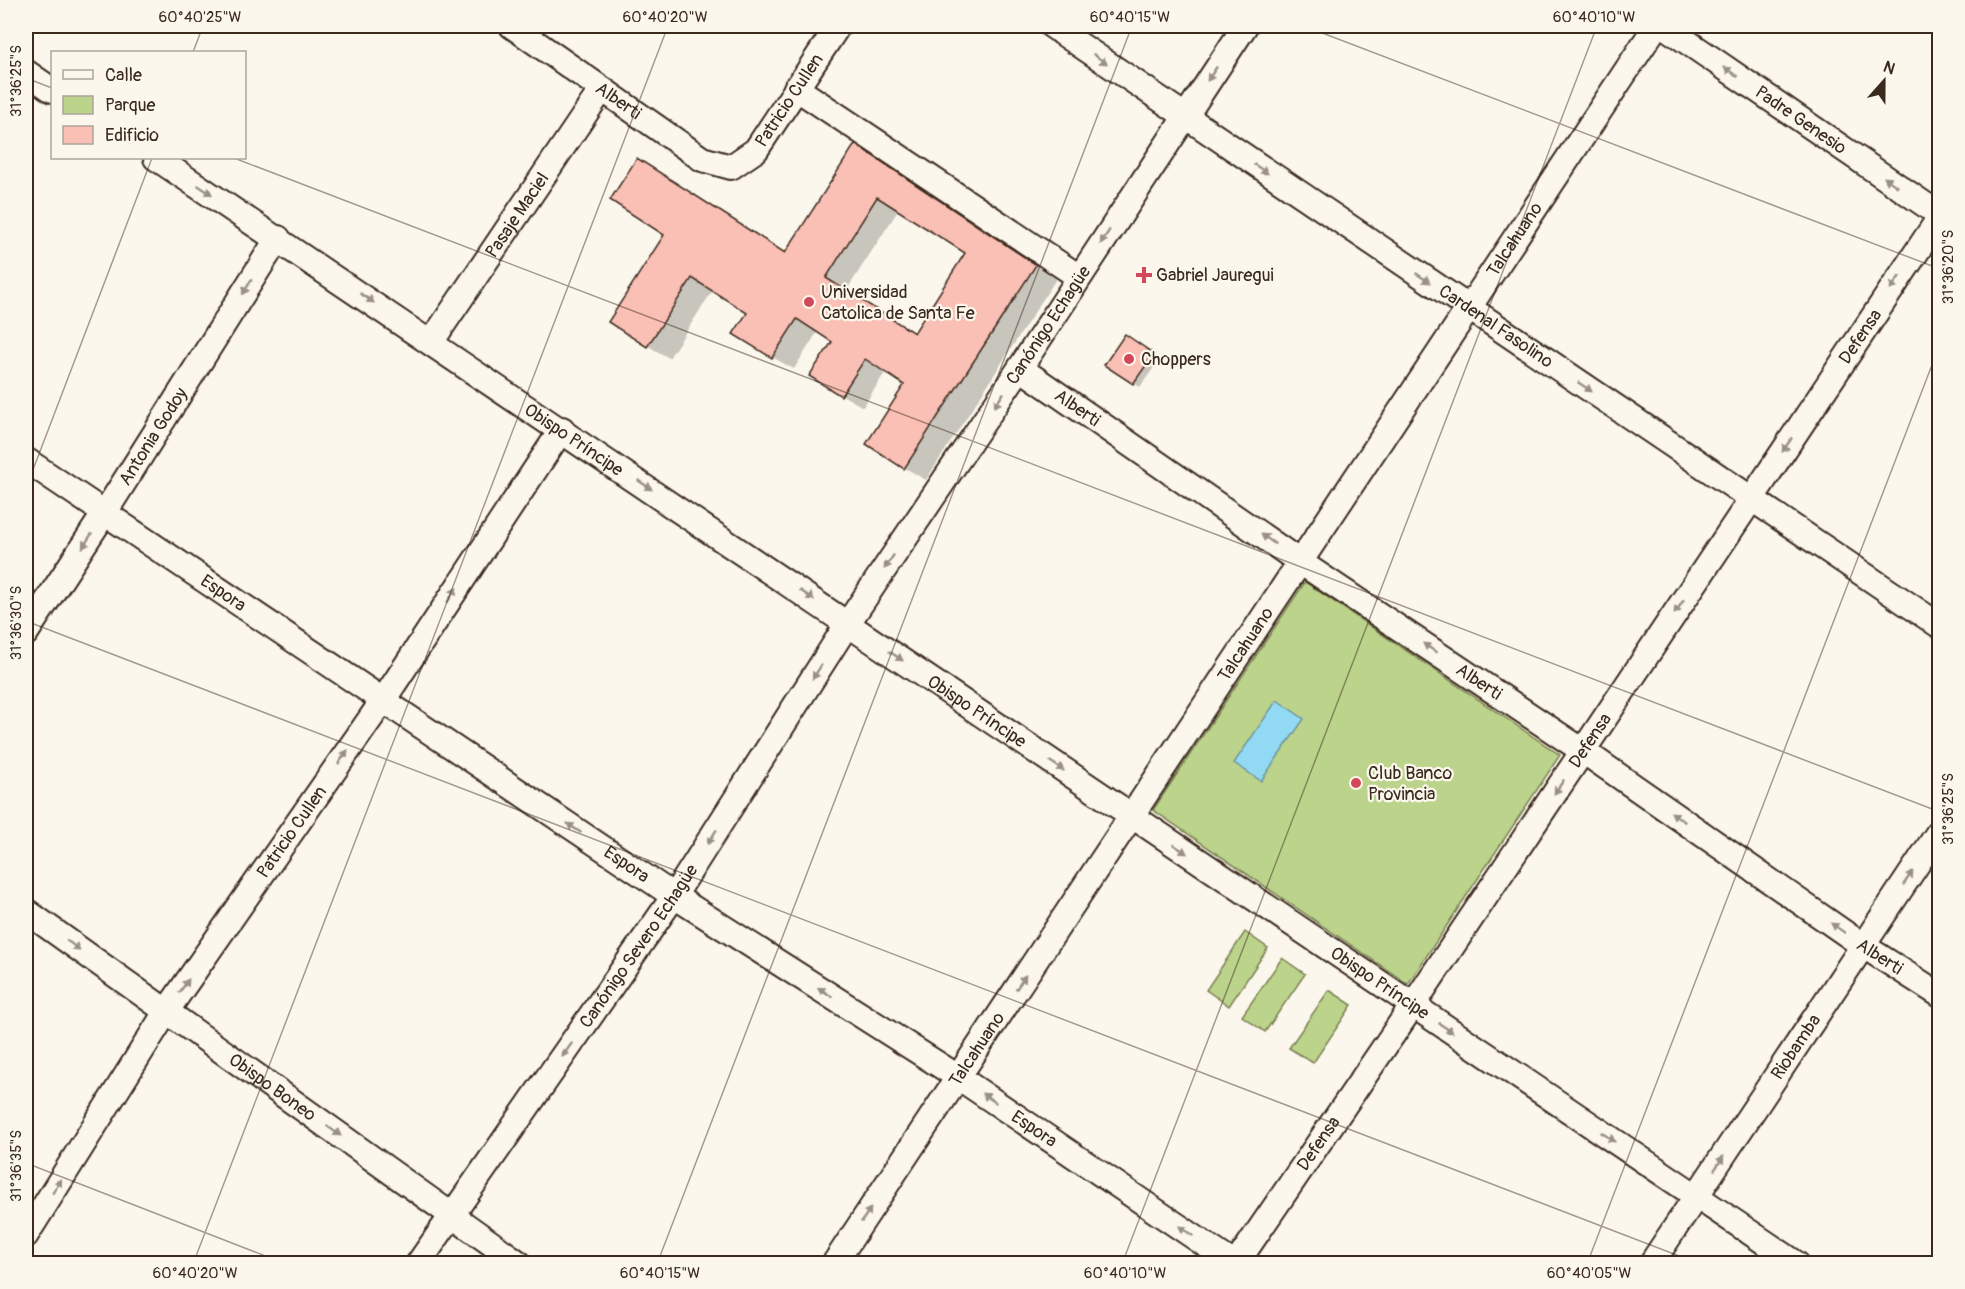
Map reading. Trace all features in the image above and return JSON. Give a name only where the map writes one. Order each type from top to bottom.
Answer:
[{"type":"street","name":"Alberti","points":[[512,26],[702,159],[731,167]]},
{"type":"street","name":"Patricio Cullen","points":[[731,167],[756,150],[838,26]]},
{"type":"street","name":"Cardenal Fasolino","points":[[1052,26],[1940,626]]},
{"type":"street","name":"Canónigo Echagüe","points":[[848,623],[1020,368],[1183,116],[1245,26]]},
{"type":"street","name":"Talcahuano","points":[[834,1263],[1656,26]]},
{"type":"street","name":"Padre Genesio","points":[[1664,26],[1940,216]]},
{"type":"street","points":[[26,72],[51,89]]},
{"type":"street","points":[[796,88],[1079,277]]},
{"type":"street","name":"Pasaje Maciel","points":[[432,341],[602,89]]},
{"type":"street","name":"Obispo Príncipe","points":[[158,159],[432,341],[1131,816],[1797,1263]]},
{"type":"street","name":"Defensa","points":[[1235,1263],[1413,1005],[1940,216]]},
{"type":"street","name":"Antonia Godoy","points":[[26,633],[278,238]]},
{"type":"street","name":"Alberti","points":[[1020,368],[1300,562],[1583,751],[1862,945],[1940,995]]},
{"type":"street","name":"Patricio Cullen","points":[[26,1235],[166,1012],[384,699],[562,429]]},
{"type":"street","name":"Espora","points":[[26,460],[674,896],[958,1077],[1235,1263]]},
{"type":"street","name":"Canónigo Severo Echagüe","points":[[418,1263],[674,896],[848,623]]},
{"type":"street","name":"Riobamba","points":[[1651,1263],[1940,830]]},
{"type":"street","name":"Obispo Boneo","points":[[26,911],[520,1263]]},
{"type":"green space","name":"Club Banco Provincia","points":[[1305,582],[1560,755],[1408,984],[1153,810]]},
{"type":"green space","points":[[1245,932],[1268,948],[1229,1006],[1206,990]]},
{"type":"green space","points":[[1282,958],[1305,974],[1265,1032],[1242,1016]]},
{"type":"green space","points":[[1329,990],[1352,1005],[1313,1063],[1289,1048]]},
{"type":"water","points":[[1277,700],[1304,719],[1261,781],[1234,763]]},
{"type":"building","name":"Universidad Catolica de Santa Fe","points":[[855,144],[1036,265],[904,469],[866,444],[904,385],[865,359],[841,396],[809,376],[832,342],[797,319],[772,358],[733,334],[747,313],[692,278],[647,347],[608,322],[664,235],[610,200],[637,158],[785,253]],"holes":[[[877,197],[965,253],[914,333],[826,278]]]},
{"type":"building","name":"Choppers","points":[[1125,334],[1154,354],[1133,384],[1104,365]]},
{"type":"place","name":"Gabriel Jauregui","points":[[1144,275]]},
{"type":"place","name":"Universidad Catolica de Santa Fe","points":[[809,302]]},
{"type":"place","name":"Choppers","points":[[1129,359]]},
{"type":"place","name":"Club Banco Provincia","points":[[1356,783]]}]
